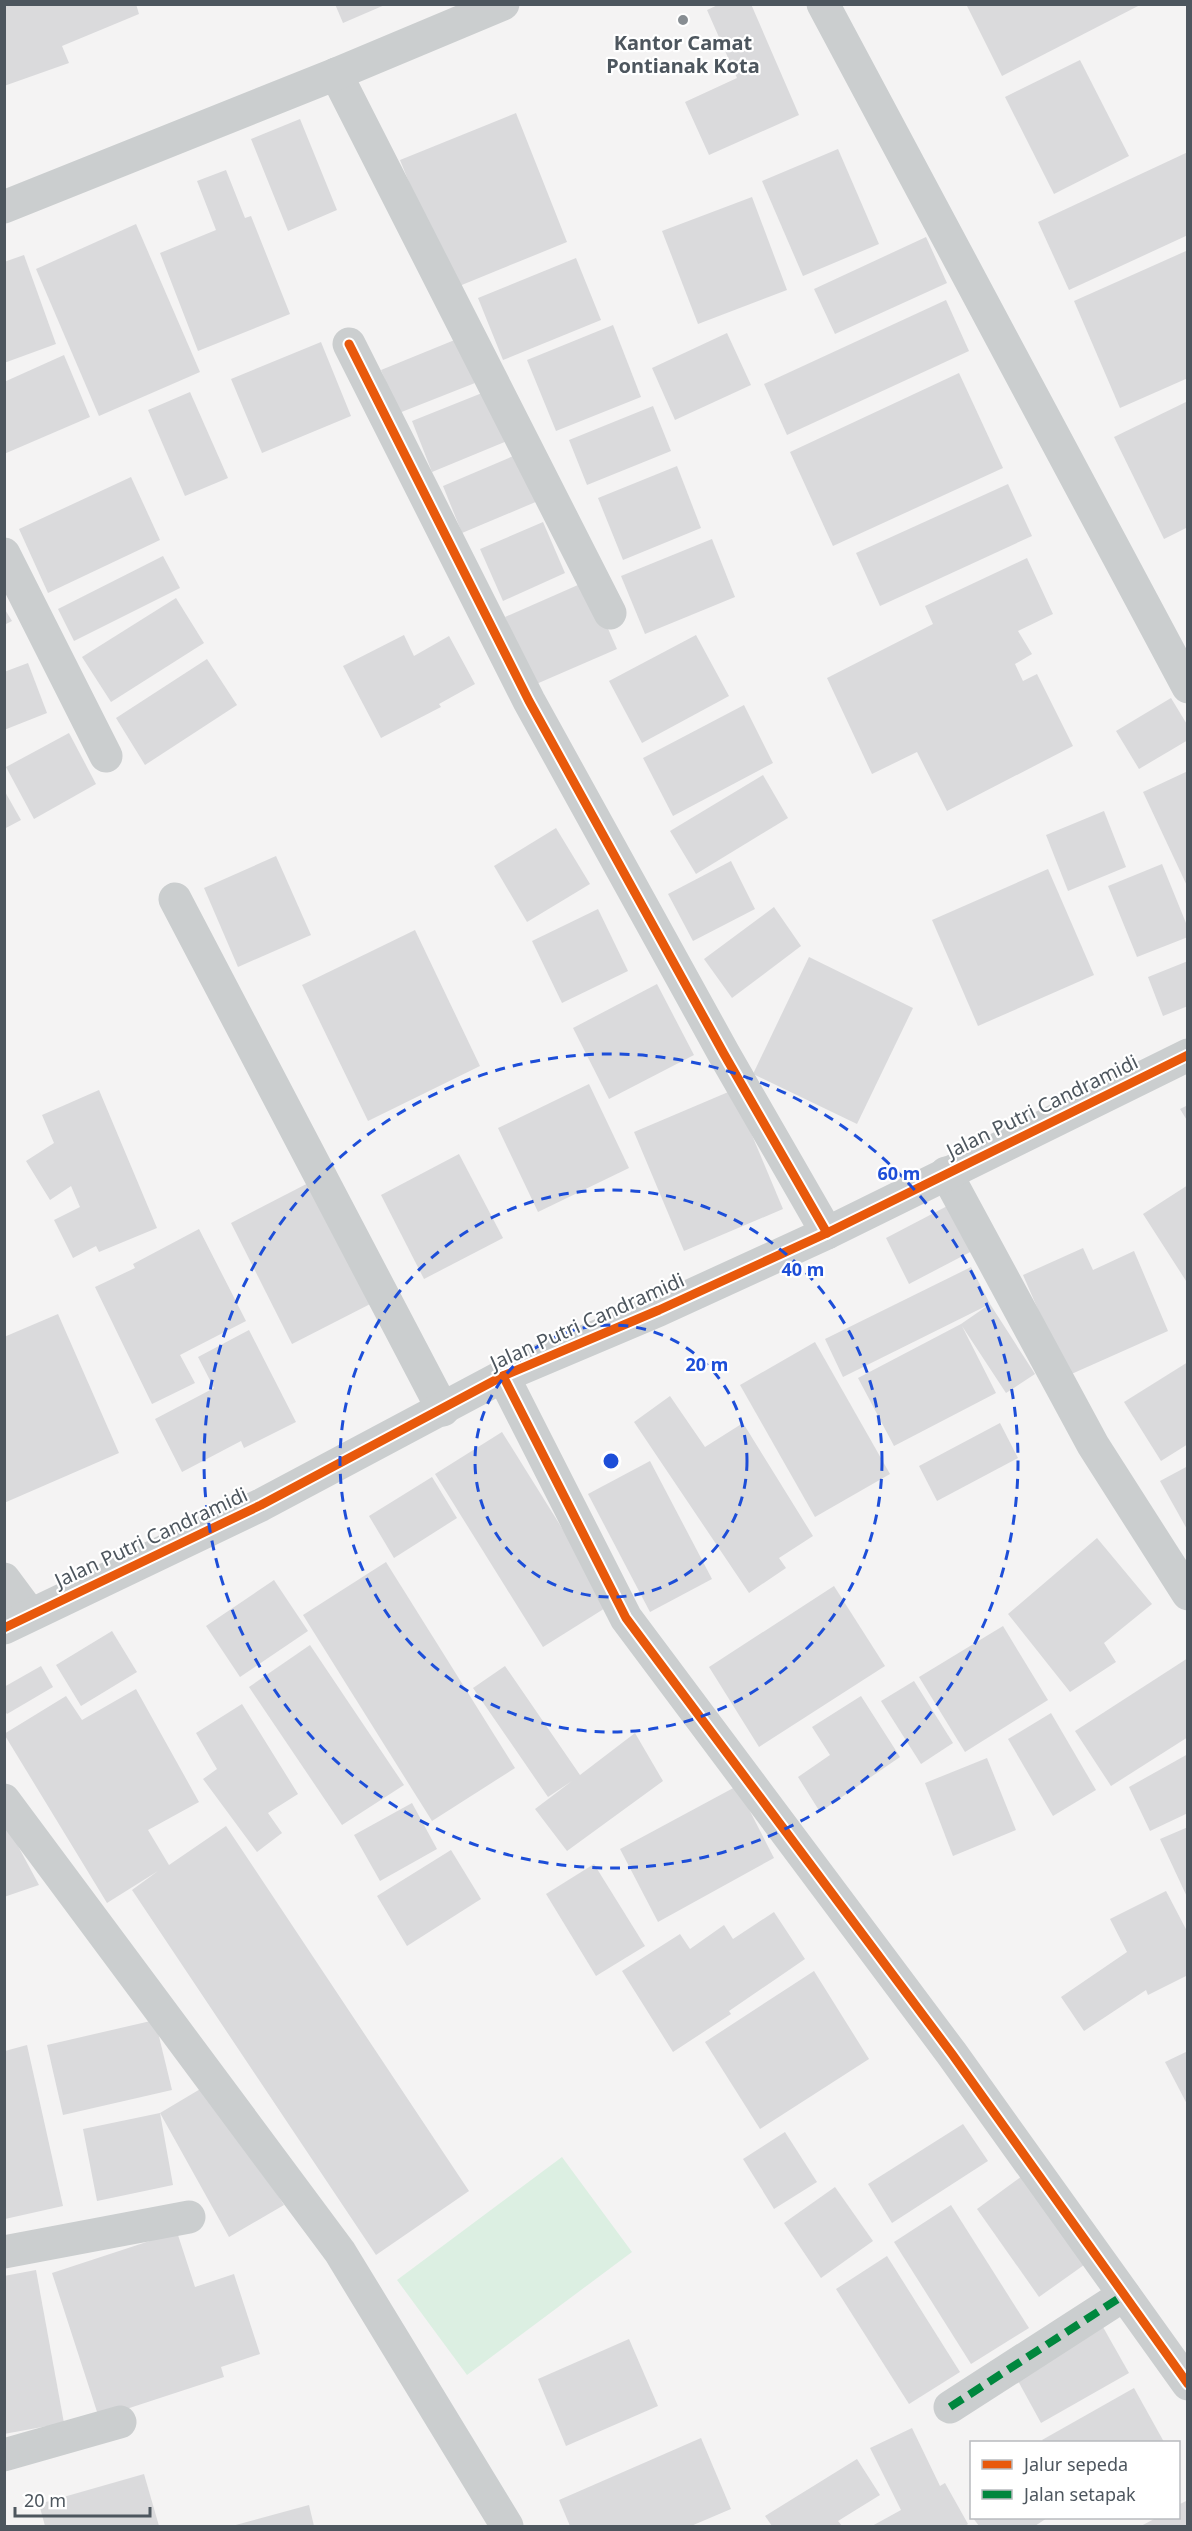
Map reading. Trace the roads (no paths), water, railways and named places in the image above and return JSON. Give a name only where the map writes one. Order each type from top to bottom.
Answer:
[{"type":"street","points":[[823,4],[1188,687]]},
{"type":"street","points":[[4,207],[336,75],[484,8]]},
{"type":"street","points":[[336,75],[610,613]]},
{"type":"street","points":[[349,344],[529,701],[724,1054],[827,1233]]},
{"type":"street","points":[[4,554],[106,756]]},
{"type":"street","points":[[175,899],[443,1410]]},
{"type":"street","name":"Jalan Putri Candramidi","points":[[17,1621],[261,1505],[443,1410],[502,1376],[659,1310],[827,1233],[1188,1055]]},
{"type":"street","points":[[946,1173],[1093,1445],[1188,1594]]},
{"type":"street","points":[[502,1376],[626,1618],[952,2054],[1188,2384]]},
{"type":"street","points":[[4,1579],[17,1621]]},
{"type":"street","points":[[4,1800],[340,2252],[507,2526]]},
{"type":"street","points":[[4,2252],[189,2217]]},
{"type":"street","points":[[950,2407],[1124,2295]]},
{"type":"street","points":[[4,2455],[120,2422]]},
{"type":"place","name":"Kantor Camat Pontianak Kota","points":[[683,20]]}]
